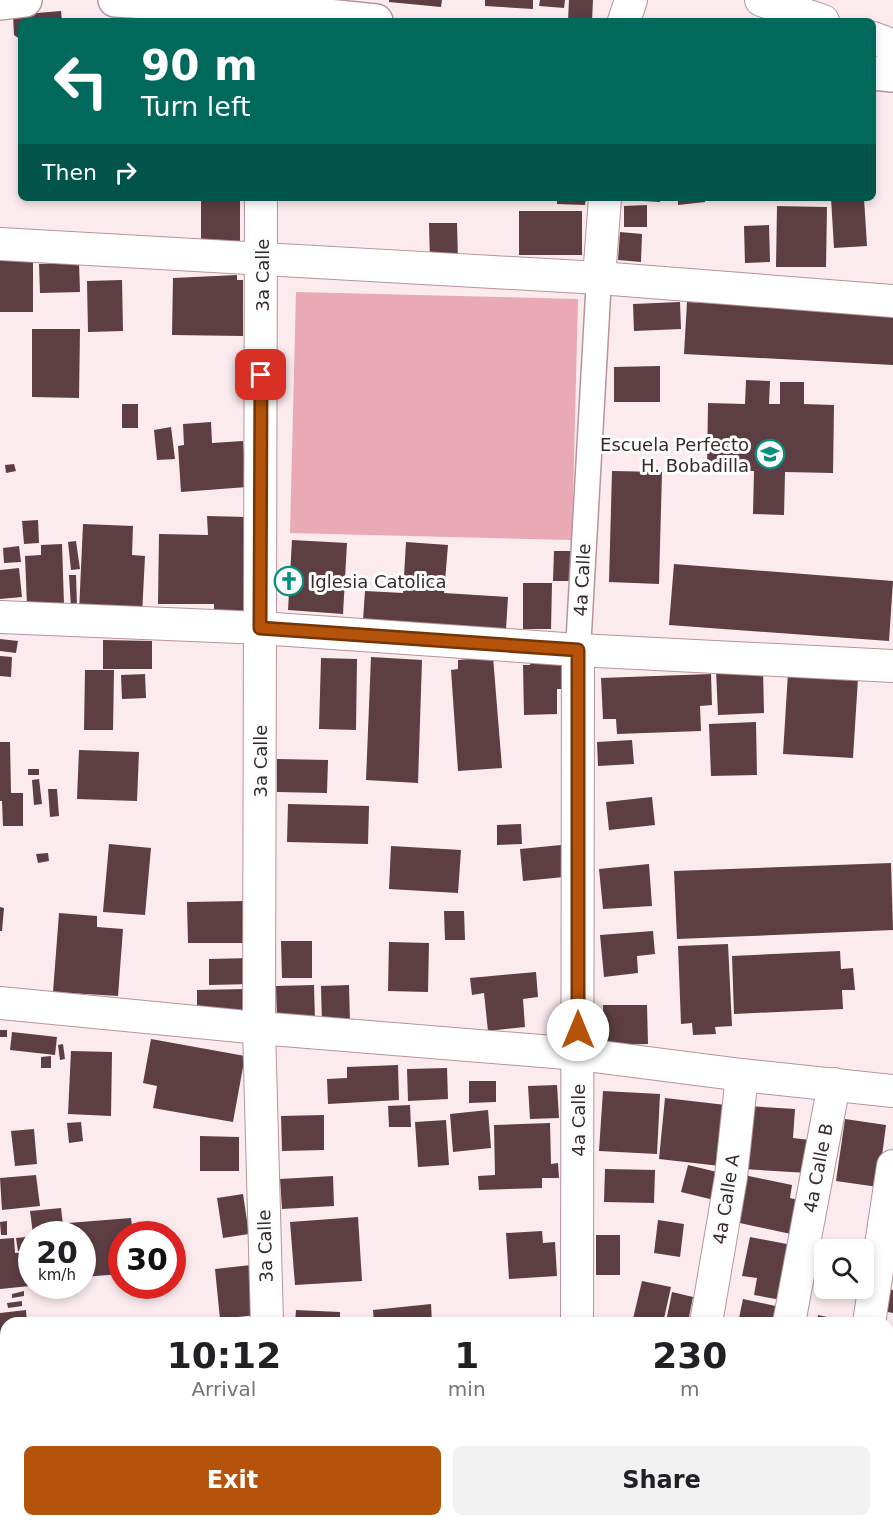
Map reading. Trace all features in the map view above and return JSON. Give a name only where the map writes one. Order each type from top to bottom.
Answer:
[{"type":"street","points":[[0,3],[25,0]]},
{"type":"street","points":[[115,0],[344,18]]},
{"type":"street","points":[[625,18],[631,0]]},
{"type":"street","points":[[761,0],[814,18]]},
{"type":"street","points":[[876,39],[893,48]]},
{"type":"street","points":[[876,73],[893,75]]},
{"type":"street","name":"3a Calle","points":[[261,201],[259,1028],[267,1317]]},
{"type":"street","name":"4a Calle","points":[[577,1317],[578,650],[605,201]]},
{"type":"street","points":[[0,244],[599,278],[893,302]]},
{"type":"street","points":[[0,617],[260,628],[578,650],[893,666]]},
{"type":"street","points":[[0,1003],[259,1028],[578,1054],[742,1076],[893,1091]]},
{"type":"street","name":"4a Calle A","points":[[707,1317],[731,1177],[742,1076]]},
{"type":"street","name":"4a Calle B","points":[[790,1317],[834,1084]]},
{"type":"street","points":[[870,1317],[893,1166]]},
{"type":"shaded area","points":[[296,292],[578,299],[572,540],[290,533]]},
{"type":"building","points":[[389,0],[442,0],[441,7],[389,2]]},
{"type":"building","points":[[485,0],[533,0],[533,9],[485,6]]},
{"type":"building","points":[[540,0],[565,0],[564,8],[539,6]]},
{"type":"building","points":[[569,0],[593,0],[592,18],[568,18]]},
{"type":"building","points":[[61,11],[62,18],[18,18],[18,38],[14,35],[13,15]]},
{"type":"building","points":[[201,201],[240,201],[240,243],[201,243]]},
{"type":"building","points":[[557,201],[586,201],[585,205],[557,204]]},
{"type":"building","points":[[678,201],[705,201],[705,202],[678,205]]},
{"type":"building","points":[[831,201],[864,201],[867,246],[834,248]]},
{"type":"building","points":[[647,205],[647,227],[624,227],[624,206]]},
{"type":"building","points":[[777,206],[827,207],[826,267],[776,267]]},
{"type":"building","points":[[519,211],[582,211],[582,255],[519,255]]},
{"type":"building","points":[[429,223],[457,223],[458,261],[430,262]]},
{"type":"building","points":[[769,225],[770,262],[745,263],[744,226]]},
{"type":"building","points":[[620,232],[642,234],[641,262],[618,260]]},
{"type":"building","points":[[0,254],[33,254],[33,312],[0,312]]},
{"type":"building","points":[[79,262],[80,292],[40,293],[39,264]]},
{"type":"building","points":[[237,275],[237,280],[243,280],[243,336],[172,335],[173,278]]},
{"type":"building","points":[[122,280],[123,331],[88,332],[87,281]]},
{"type":"building","points":[[680,302],[681,329],[634,331],[633,304]]},
{"type":"building","points":[[687,302],[893,313],[893,365],[684,354]]},
{"type":"building","points":[[32,329],[80,329],[79,398],[32,397]]},
{"type":"building","points":[[660,366],[660,402],[614,402],[614,367]]},
{"type":"building","name":"Escuela Perfecto H. Bobadilla","points":[[746,380],[770,381],[769,404],[780,404],[780,382],[804,382],[804,404],[834,405],[833,473],[785,472],[784,515],[753,514],[754,471],[707,471],[708,403],[745,404]]},
{"type":"building","points":[[122,404],[138,404],[138,428],[122,428]]},
{"type":"building","points":[[211,422],[212,443],[243,441],[247,487],[181,492],[178,446],[184,445],[183,424]]},
{"type":"building","points":[[171,427],[175,459],[157,460],[154,430]]},
{"type":"building","points":[[14,464],[16,471],[6,473],[5,465]]},
{"type":"building","points":[[612,471],[662,472],[659,584],[609,582]]},
{"type":"building","points":[[207,516],[247,517],[246,613],[214,613],[214,604],[158,604],[159,534],[208,535]]},
{"type":"building","points":[[38,520],[39,543],[24,544],[22,521]]},
{"type":"building","points":[[83,524],[133,526],[132,555],[145,556],[142,615],[79,612]]},
{"type":"building","points":[[292,540],[347,543],[343,614],[288,610]]},
{"type":"building","points":[[76,541],[80,569],[71,570],[68,542]]},
{"type":"building","points":[[406,542],[448,545],[444,593],[508,597],[506,629],[363,620],[365,591],[403,593]]},
{"type":"building","points":[[62,544],[64,605],[27,606],[25,556],[41,555],[41,545]]},
{"type":"building","points":[[19,546],[21,562],[4,563],[3,548]]},
{"type":"building","points":[[554,551],[572,551],[572,581],[553,581]]},
{"type":"building","points":[[674,564],[893,581],[889,641],[669,625]]},
{"type":"building","points":[[19,568],[22,597],[0,599],[0,570]]},
{"type":"building","points":[[69,575],[76,575],[77,606],[71,607]]},
{"type":"building","points":[[523,583],[552,583],[551,629],[523,629]]},
{"type":"building","points":[[0,639],[18,641],[16,653],[0,651]]},
{"type":"building","points":[[103,640],[152,641],[152,669],[103,669]]},
{"type":"building","points":[[0,656],[12,657],[11,677],[0,676]]},
{"type":"building","points":[[371,657],[422,660],[418,783],[366,780]]},
{"type":"building","points":[[493,657],[502,768],[458,771],[451,670],[458,669],[458,660]]},
{"type":"building","points":[[321,658],[357,659],[356,730],[319,729]]},
{"type":"building","points":[[566,659],[567,689],[557,689],[557,714],[524,715],[523,665],[530,665],[530,660]]},
{"type":"building","points":[[763,669],[764,713],[718,715],[716,670]]},
{"type":"building","points":[[85,670],[114,670],[113,730],[84,730]]},
{"type":"building","points":[[788,673],[858,678],[853,758],[783,754]]},
{"type":"building","points":[[145,674],[146,698],[122,699],[121,675]]},
{"type":"building","points":[[711,674],[712,705],[700,706],[701,731],[617,734],[616,719],[603,719],[601,678]]},
{"type":"building","points":[[756,722],[757,775],[711,776],[709,724]]},
{"type":"building","points":[[632,740],[634,764],[598,766],[597,742]]},
{"type":"building","points":[[0,742],[10,742],[11,793],[23,793],[23,826],[3,826],[2,801],[0,801]]},
{"type":"building","points":[[79,750],[139,752],[137,801],[77,799]]},
{"type":"building","points":[[277,759],[328,760],[327,793],[277,792]]},
{"type":"building","points":[[28,769],[39,769],[39,775],[28,775]]},
{"type":"building","points":[[39,779],[42,804],[34,805],[32,780]]},
{"type":"building","points":[[48,789],[57,789],[59,816],[50,817]]},
{"type":"building","points":[[652,797],[655,825],[609,830],[606,802]]},
{"type":"building","points":[[288,804],[369,806],[368,844],[287,842]]},
{"type":"building","points":[[521,824],[522,844],[497,845],[497,825]]},
{"type":"building","points":[[109,844],[151,848],[145,915],[103,912]]},
{"type":"building","points":[[561,845],[564,877],[523,881],[520,849]]},
{"type":"building","points":[[391,846],[461,850],[458,893],[389,889]]},
{"type":"building","points":[[48,853],[49,861],[38,863],[36,854]]},
{"type":"building","points":[[891,863],[893,930],[677,939],[674,871]]},
{"type":"building","points":[[649,864],[652,906],[603,909],[599,869]]},
{"type":"building","points":[[247,901],[248,943],[188,943],[187,902]]},
{"type":"building","points":[[0,907],[4,908],[2,931],[0,931]]},
{"type":"building","points":[[444,911],[464,911],[465,940],[445,940]]},
{"type":"building","points":[[59,913],[97,916],[97,927],[123,929],[118,996],[53,992]]},
{"type":"building","points":[[653,931],[655,954],[637,956],[638,973],[604,977],[600,935]]},
{"type":"building","points":[[281,941],[312,941],[312,978],[282,978]]},
{"type":"building","points":[[389,942],[429,943],[428,992],[388,991]]},
{"type":"building","points":[[728,944],[732,1026],[715,1027],[716,1034],[693,1035],[692,1023],[681,1024],[678,946]]},
{"type":"building","points":[[840,951],[841,969],[853,968],[855,990],[842,990],[843,1009],[734,1014],[732,956]]},
{"type":"building","points":[[251,958],[252,984],[209,985],[209,959]]},
{"type":"building","points":[[536,972],[538,997],[523,999],[525,1027],[488,1031],[484,993],[472,995],[470,978]]},
{"type":"building","points":[[314,985],[315,1021],[277,1022],[276,986]]},
{"type":"building","points":[[349,985],[350,1024],[322,1025],[321,986]]},
{"type":"building","points":[[247,989],[247,1014],[197,1014],[197,990]]},
{"type":"building","points":[[603,1005],[647,1005],[648,1044],[604,1045]]},
{"type":"building","points":[[0,1030],[7,1030],[7,1037],[0,1037]]},
{"type":"building","points":[[12,1032],[57,1037],[55,1055],[10,1050]]},
{"type":"building","points":[[151,1039],[245,1056],[233,1122],[153,1108],[157,1086],[143,1083]]},
{"type":"building","points":[[63,1044],[65,1059],[60,1060],[58,1045]]},
{"type":"building","points":[[71,1051],[112,1052],[111,1116],[68,1114]]},
{"type":"building","points":[[51,1056],[51,1068],[41,1068],[41,1057]]},
{"type":"building","points":[[398,1065],[399,1100],[328,1104],[327,1079],[347,1078],[347,1067]]},
{"type":"building","points":[[447,1068],[448,1099],[408,1101],[407,1069]]},
{"type":"building","points":[[469,1081],[496,1081],[496,1102],[469,1103]]},
{"type":"building","points":[[557,1085],[559,1118],[530,1119],[528,1086]]},
{"type":"building","points":[[603,1091],[660,1094],[657,1154],[599,1151]]},
{"type":"building","points":[[665,1098],[726,1105],[720,1166],[659,1159]]},
{"type":"building","points":[[410,1105],[411,1127],[389,1127],[388,1106]]},
{"type":"building","points":[[748,1106],[795,1109],[793,1138],[810,1140],[808,1173],[744,1169]]},
{"type":"building","points":[[488,1110],[491,1148],[453,1152],[450,1114]]},
{"type":"building","points":[[324,1115],[324,1150],[282,1151],[281,1116]]},
{"type":"building","points":[[845,1119],[886,1125],[878,1187],[836,1181]]},
{"type":"building","points":[[446,1120],[449,1165],[418,1167],[415,1122]]},
{"type":"building","points":[[81,1122],[83,1141],[69,1143],[67,1123]]},
{"type":"building","points":[[550,1123],[551,1164],[558,1163],[559,1178],[542,1178],[542,1188],[479,1190],[478,1176],[495,1175],[494,1125]]},
{"type":"building","points":[[34,1129],[37,1164],[15,1166],[11,1131]]},
{"type":"building","points":[[200,1136],[239,1137],[239,1171],[200,1171]]},
{"type":"building","points":[[688,1165],[721,1173],[714,1200],[681,1192]]},
{"type":"building","points":[[605,1169],[655,1170],[654,1203],[604,1202]]},
{"type":"building","points":[[36,1175],[40,1206],[2,1210],[0,1178]]},
{"type":"building","points":[[744,1175],[792,1185],[790,1198],[798,1200],[791,1234],[735,1222]]},
{"type":"building","points":[[333,1176],[334,1206],[282,1209],[280,1179]]},
{"type":"building","points":[[243,1194],[249,1234],[223,1238],[217,1198]]},
{"type":"building","points":[[61,1208],[62,1221],[31,1221],[30,1211]]},
{"type":"building","points":[[358,1217],[362,1281],[295,1285],[290,1222]]},
{"type":"building","points":[[131,1218],[131,1221],[108,1221],[108,1275],[96,1276],[96,1221],[93,1221]]},
{"type":"building","points":[[658,1220],[684,1224],[680,1257],[654,1253]]},
{"type":"building","points":[[7,1221],[7,1235],[1,1235],[0,1222]]},
{"type":"building","points":[[542,1231],[543,1243],[555,1242],[557,1276],[509,1279],[506,1233]]},
{"type":"building","points":[[596,1235],[620,1235],[620,1275],[596,1275]]},
{"type":"building","points":[[750,1237],[792,1245],[781,1300],[754,1295],[757,1278],[742,1276]]},
{"type":"building","points":[[14,1238],[15,1253],[18,1253],[18,1287],[0,1289],[0,1239]]},
{"type":"building","points":[[251,1265],[256,1315],[220,1317],[215,1269]]},
{"type":"building","points":[[642,1281],[671,1287],[664,1317],[633,1317]]},
{"type":"building","points":[[886,1289],[893,1290],[893,1313],[882,1311]]},
{"type":"building","points":[[18,1292],[18,1297],[12,1298],[12,1294]]},
{"type":"building","points":[[672,1292],[693,1297],[689,1317],[667,1317]]},
{"type":"building","points":[[743,1299],[780,1307],[778,1317],[739,1317]]},
{"type":"building","points":[[22,1301],[22,1306],[8,1308],[7,1303]]},
{"type":"building","points":[[431,1304],[432,1317],[374,1317],[373,1310]]},
{"type":"building","points":[[26,1310],[27,1317],[0,1317],[0,1313]]},
{"type":"building","points":[[296,1310],[340,1312],[340,1317],[295,1317]]},
{"type":"place","name":"Escuela Perfecto H. Bobadilla","points":[[770,454]]},
{"type":"place","name":"Iglesia Catolica","points":[[289,581]]},
{"type":"route","points":[[261,375],[260,628],[578,650],[578,1030]]}]
